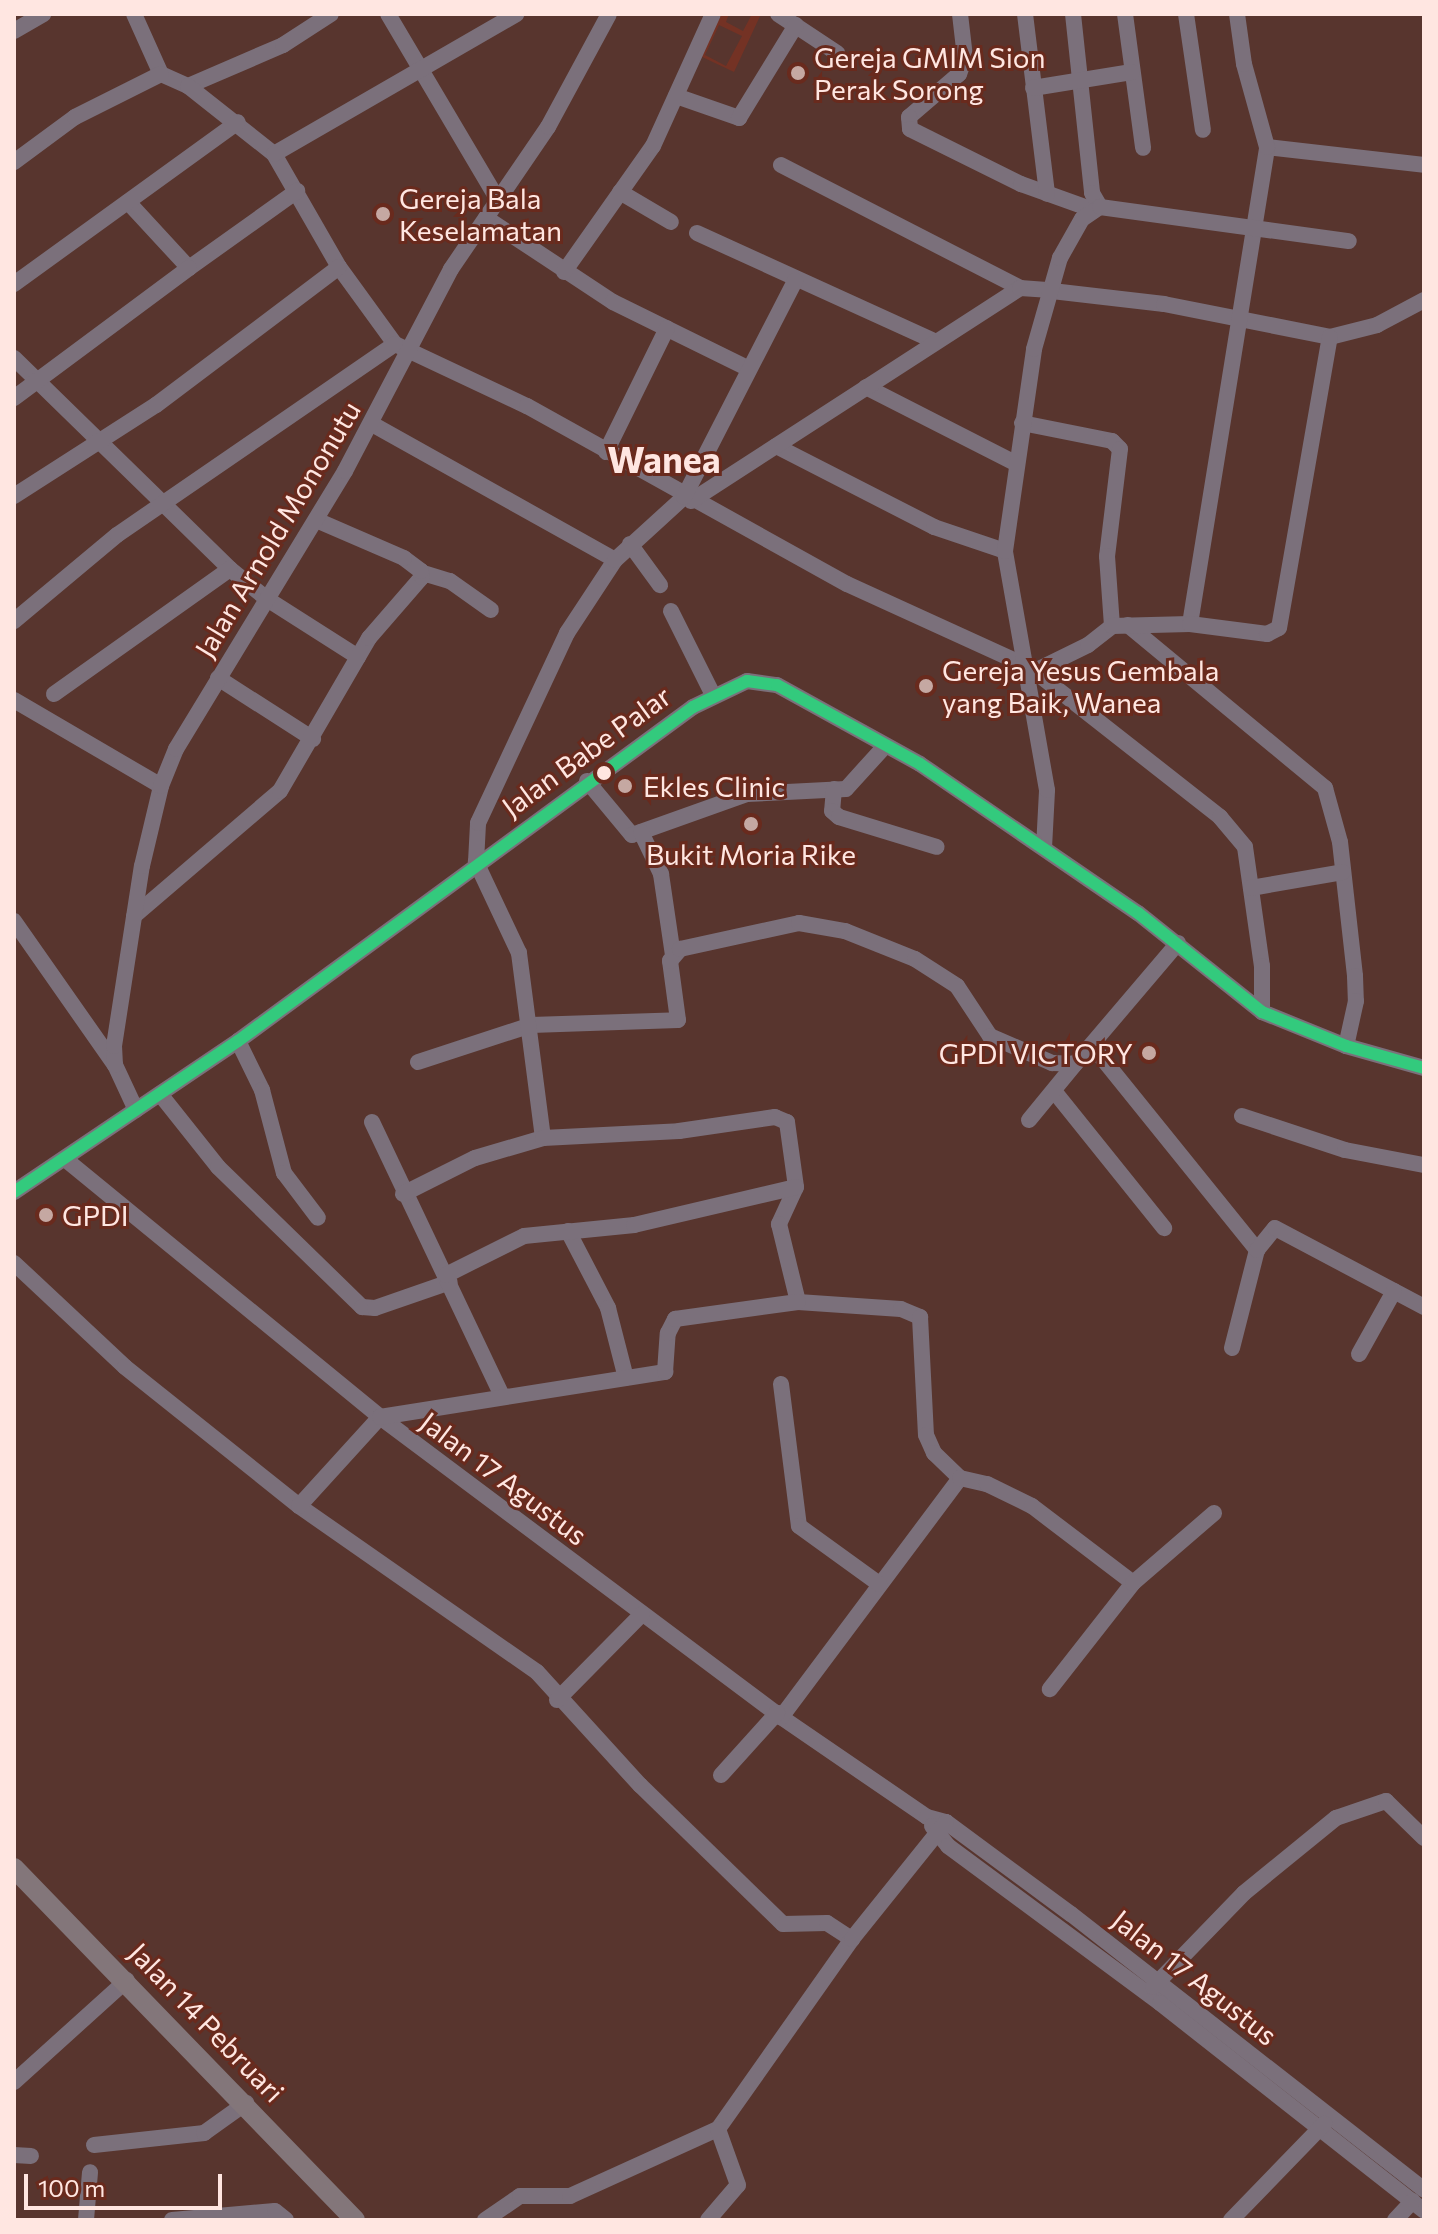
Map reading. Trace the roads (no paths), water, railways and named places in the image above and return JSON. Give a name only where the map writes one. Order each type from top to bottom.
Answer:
[{"type":"main road","name":"Jalan 14 Pebruari","points":[[14,1868],[127,1980],[355,2220]]},
{"type":"street","points":[[14,31],[43,14]]},
{"type":"street","points":[[134,14],[161,74],[188,86],[238,122],[274,154],[339,267],[403,346],[606,452],[847,584],[1032,669],[1239,836],[1251,888],[1262,966],[1262,1012]]},
{"type":"street","points":[[188,86],[283,45],[331,14]]},
{"type":"street","points":[[388,14],[498,200]]},
{"type":"street","points":[[274,154],[516,14]]},
{"type":"street","name":"Jalan Arnold Mononutu","points":[[115,1065],[134,916],[161,786],[218,678],[372,424],[403,346],[451,269],[548,127],[609,14]]},
{"type":"street","points":[[564,272],[653,146],[713,14]]},
{"type":"street","points":[[778,14],[837,53]]},
{"type":"street","points":[[960,14],[965,57],[959,74],[909,117],[910,129],[1047,194],[1096,208],[1257,226],[1349,241]]},
{"type":"street","points":[[1025,14],[1047,194]]},
{"type":"street","points":[[1044,848],[1048,807],[1032,669],[1005,551],[1015,463],[1034,349],[1050,290],[1096,208],[1073,14]]},
{"type":"street","points":[[1125,14],[1143,148]]},
{"type":"street","points":[[1186,14],[1203,130]]},
{"type":"street","points":[[1190,624],[1257,226],[1267,147],[1244,64],[1237,14]]},
{"type":"street","points":[[676,96],[739,118],[796,25]]},
{"type":"street","points":[[1033,88],[1132,72]]},
{"type":"street","points":[[14,162],[75,117],[161,74]]},
{"type":"street","points":[[14,284],[238,122]]},
{"type":"street","points":[[1267,147],[1424,165]]},
{"type":"street","points":[[781,165],[1020,288],[1240,319],[1330,337],[1377,325],[1424,300]]},
{"type":"street","points":[[14,398],[297,191]]},
{"type":"street","points":[[620,192],[671,222]]},
{"type":"street","points":[[128,202],[189,268]]},
{"type":"street","points":[[486,218],[564,272],[747,368]]},
{"type":"street","points":[[697,233],[795,281],[934,341]]},
{"type":"street","points":[[14,496],[213,365],[339,267]]},
{"type":"street","points":[[687,499],[747,368],[795,281]]},
{"type":"street","points":[[543,1138],[531,1025],[515,942],[476,862],[478,823],[500,768],[553,658],[615,560],[630,544],[687,499],[776,446],[1020,288]]},
{"type":"street","points":[[606,452],[667,328]]},
{"type":"street","points":[[1032,669],[1088,645],[1120,625],[1190,624],[1267,634],[1283,620],[1330,337]]},
{"type":"street","points":[[14,621],[74,568],[164,503],[403,346]]},
{"type":"street","points":[[14,358],[230,569],[267,599],[358,657]]},
{"type":"street","points":[[866,387],[1015,463]]},
{"type":"street","points":[[1022,423],[1112,441],[1120,449],[1106,573],[1120,625],[1325,788],[1343,872],[1356,1001],[1346,1046]]},
{"type":"street","points":[[372,424],[615,560]]},
{"type":"street","points":[[776,446],[934,527],[1005,551]]},
{"type":"street","points":[[316,520],[404,558],[423,573],[450,581],[491,610]]},
{"type":"street","points":[[630,544],[660,585]]},
{"type":"street","points":[[54,694],[230,569]]},
{"type":"street","points":[[134,916],[265,807],[313,739],[358,657],[423,573]]},
{"type":"street","points":[[671,611],[713,695]]},
{"type":"street","points":[[218,678],[313,739]]},
{"type":"street","name":"Jalan Babe Palar","points":[[14,1192],[238,1041],[587,781],[713,695],[747,681],[777,685],[885,746],[1044,848],[1178,943],[1262,1012],[1346,1046],[1424,1068]]},
{"type":"street","points":[[14,700],[161,786]]},
{"type":"street","points":[[587,781],[628,834],[747,794],[834,789],[857,783],[885,746]]},
{"type":"street","points":[[834,789],[832,811],[839,817],[937,847]]},
{"type":"street","points":[[418,1062],[531,1025],[678,1020],[673,955],[661,874],[641,832]]},
{"type":"street","points":[[1251,888],[1343,872]]},
{"type":"street","points":[[14,922],[115,1065],[136,1110]]},
{"type":"street","points":[[673,955],[754,929],[799,923],[845,931],[942,973],[957,986],[990,1036],[1052,1063],[1075,1064]]},
{"type":"street","points":[[1029,1120],[1075,1064],[1094,1048],[1178,943]]},
{"type":"street","points":[[238,1041],[262,1090],[284,1173],[318,1218]]},
{"type":"street","points":[[1094,1048],[1257,1250]]},
{"type":"street","points":[[1054,1091],[1164,1228]]},
{"type":"street","points":[[160,1094],[218,1167],[362,1307],[375,1308],[448,1278],[514,1239],[634,1225],[796,1187]]},
{"type":"street","points":[[1242,1116],[1345,1150],[1424,1165]]},
{"type":"street","points":[[403,1194],[475,1158],[543,1138],[679,1131],[778,1118],[789,1125],[796,1187],[779,1224],[798,1302]]},
{"type":"street","points":[[372,1122],[403,1194],[448,1278],[502,1396]]},
{"type":"street","name":"Jalan 17 Agustus","points":[[65,1159],[380,1417],[779,1715],[927,1817],[1043,1916],[1325,2123]]},
{"type":"street","points":[[1232,1348],[1257,1250],[1269,1231],[1278,1228],[1424,1307]]},
{"type":"street","points":[[568,1231],[608,1308],[626,1378]]},
{"type":"street","points":[[14,1263],[125,1367],[299,1506],[537,1672],[557,1700],[783,1924],[827,1923],[852,1939]]},
{"type":"street","points":[[1359,1354],[1394,1291]]},
{"type":"street","points":[[299,1506],[380,1417],[668,1370],[668,1333],[675,1319],[798,1302],[901,1309],[920,1317],[926,1435],[934,1453],[960,1478],[987,1484],[1032,1506],[1133,1583]]},
{"type":"street","points":[[781,1384],[799,1526],[879,1584]]},
{"type":"street","points":[[721,1775],[779,1715],[960,1478]]},
{"type":"street","points":[[1050,1689],[1133,1583],[1214,1513]]},
{"type":"street","points":[[557,1700],[642,1614]]},
{"type":"street","points":[[1146,1993],[1244,1893],[1336,1818],[1386,1801],[1424,1838]]},
{"type":"street","points":[[485,2220],[520,2196],[570,2196],[718,2129],[852,1939],[941,1828]]},
{"type":"street","name":"Jalan 17 Agustus","points":[[941,1828],[1159,1980],[1420,2200]]},
{"type":"street","points":[[16,2078],[127,1980]]},
{"type":"street","points":[[94,2145],[204,2133],[246,2103]]},
{"type":"street","points":[[1231,2220],[1325,2123]]},
{"type":"street","points":[[708,2220],[738,2185],[718,2129]]},
{"type":"street","points":[[86,2220],[90,2172]]},
{"type":"street","points":[[1395,2220],[1420,2200]]},
{"type":"street","points":[[172,2220],[275,2211],[286,2220]]},
{"type":"place","name":"Gereja GMIM Sion Perak Sorong","points":[[798,73]]},
{"type":"place","name":"Gereja Bala Keselamatan","points":[[383,214]]},
{"type":"place","name":"Gereja Yesus Gembala yang Baik, Wanea","points":[[926,686]]},
{"type":"place","name":"Ekles Clinic","points":[[625,786]]},
{"type":"place","name":"Bukit Moria Rike","points":[[751,824]]},
{"type":"place","name":"GPDI VICTORY","points":[[1149,1053]]},
{"type":"place","name":"GPDI","points":[[46,1215]]},
{"type":"district","name":"Wanea","points":[[664,459]]}]
